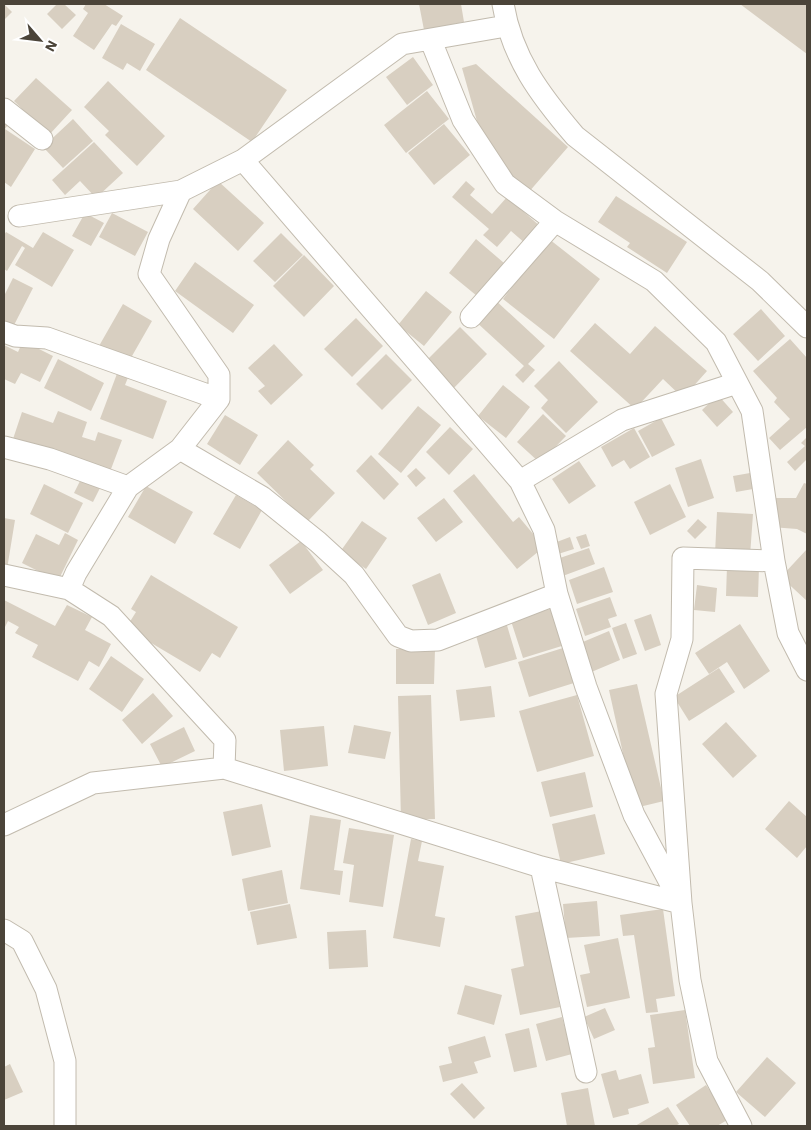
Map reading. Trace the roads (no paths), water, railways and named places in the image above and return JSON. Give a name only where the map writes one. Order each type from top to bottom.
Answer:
[{"type":"street","points":[[503,4],[506,26],[522,66],[552,109],[575,136],[760,281],[807,327]]},
{"type":"street","points":[[19,216],[181,191],[243,160],[402,44],[431,41],[506,26]]},
{"type":"street","points":[[431,41],[463,120],[486,158],[505,184],[555,221],[654,281],[716,342],[752,411],[774,561],[788,633],[807,670]]},
{"type":"street","points":[[4,109],[42,139]]},
{"type":"street","points":[[243,160],[520,481],[544,530],[557,594],[586,687],[634,815],[681,903]]},
{"type":"street","points":[[69,588],[76,573],[128,487],[180,448],[219,399],[219,375],[149,274],[159,239],[181,191]]},
{"type":"street","points":[[471,317],[555,221]]},
{"type":"street","points":[[4,332],[15,336],[47,338],[219,399]]},
{"type":"street","points":[[520,481],[622,420],[737,383]]},
{"type":"street","points":[[4,448],[50,459],[128,487]]},
{"type":"street","points":[[180,448],[262,497],[318,542],[354,575],[398,636],[411,641],[438,640],[557,594]]},
{"type":"street","points":[[736,1124],[707,1061],[690,980],[681,903],[666,694],[682,639],[683,558],[774,561]]},
{"type":"street","points":[[4,576],[69,588],[111,616],[225,740],[224,768]]},
{"type":"street","points":[[4,825],[93,783],[224,768],[541,868],[681,903]]},
{"type":"street","points":[[541,868],[586,1072]]},
{"type":"street","points":[[4,930],[22,941],[46,989],[65,1061],[65,1126]]}]
